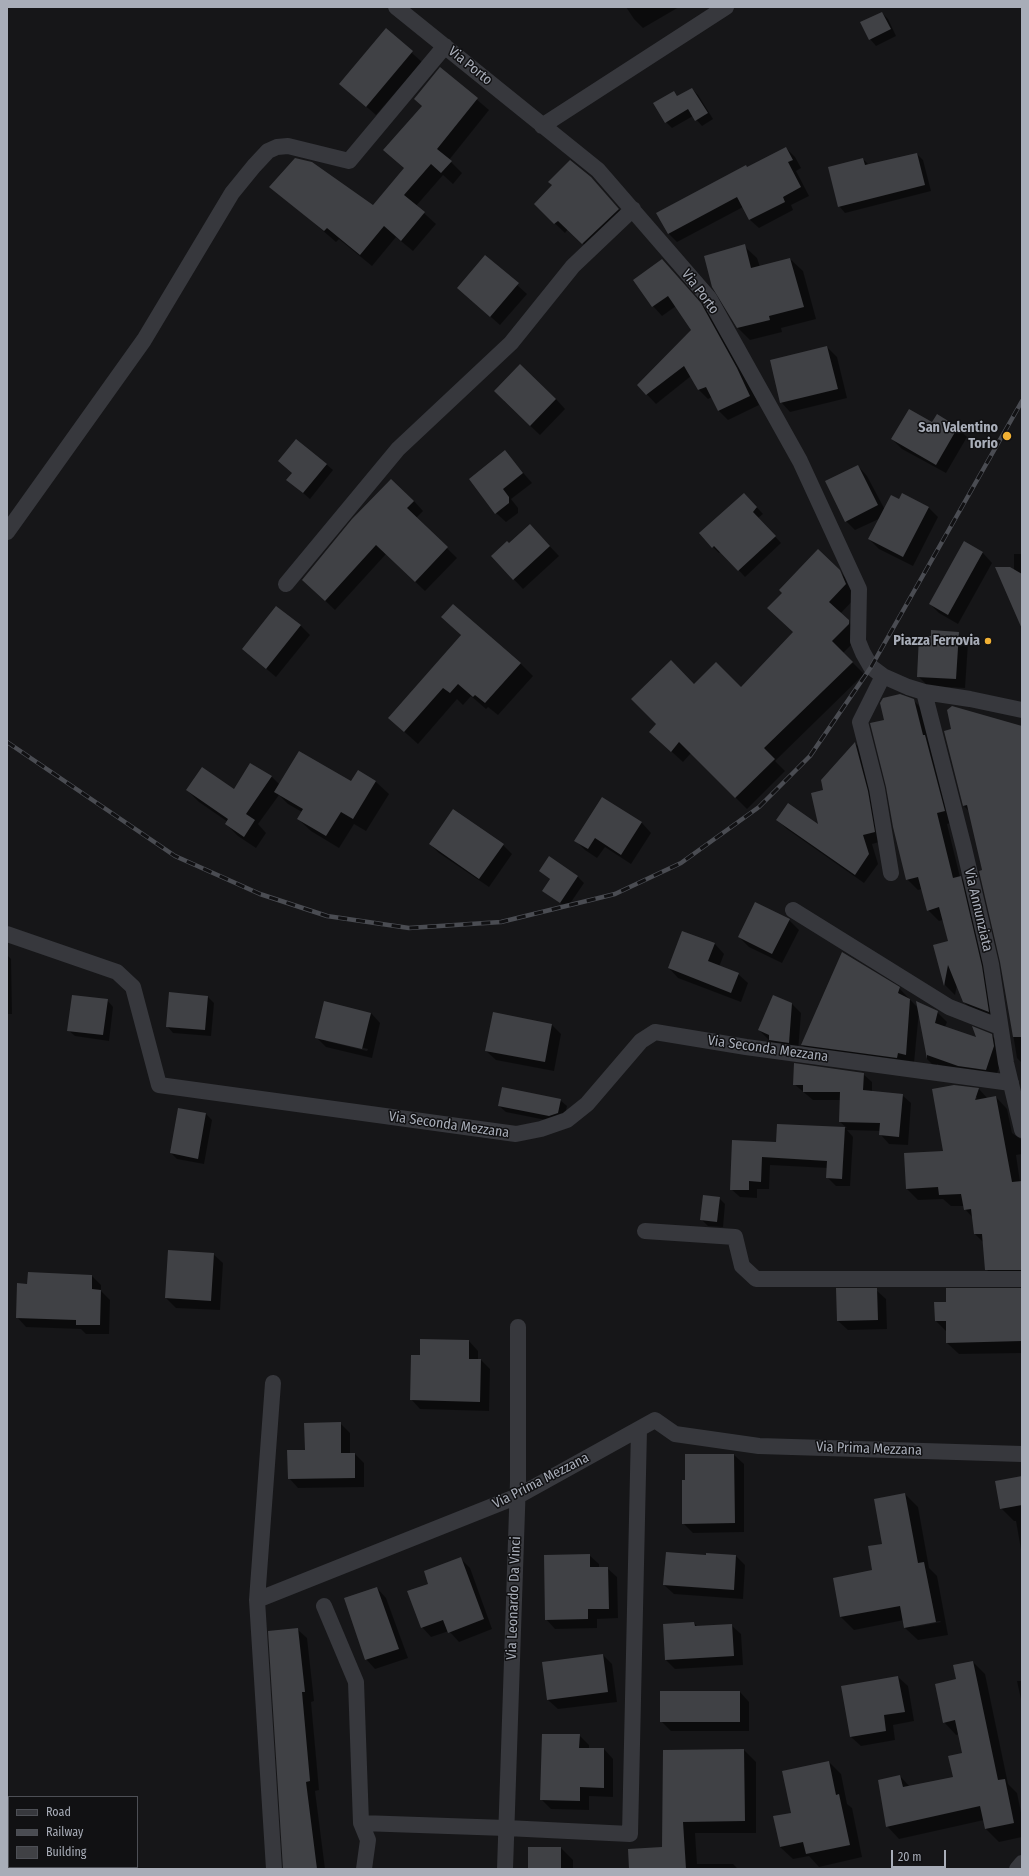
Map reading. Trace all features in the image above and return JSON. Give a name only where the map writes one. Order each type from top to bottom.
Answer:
[{"type":"street","name":"Via Porto","points":[[396,7],[598,170],[709,298],[800,462],[859,589],[858,641],[863,653],[877,671]]},
{"type":"street","points":[[542,126],[726,7]]},
{"type":"street","points":[[7,532],[144,340],[232,193],[254,166],[268,151],[277,147],[288,146],[349,161],[446,46]]},
{"type":"street","points":[[286,584],[398,449],[511,343],[573,266],[633,210]]},
{"type":"street","points":[[891,873],[877,789],[860,722],[877,671],[908,687],[924,692],[970,699],[1022,710]]},
{"type":"street","name":"Via Annunziata","points":[[924,692],[970,871],[991,964],[1000,1027],[1022,1130]]},
{"type":"street","points":[[793,910],[949,1007],[1000,1027]]},
{"type":"street","name":"Via Seconda Mezzana","points":[[7,934],[117,972],[133,987],[159,1085],[516,1134],[541,1129],[567,1120],[587,1104],[641,1040],[655,1032],[746,1047],[1011,1083]]},
{"type":"street","points":[[645,1231],[735,1237],[742,1266],[756,1280],[1022,1279]]},
{"type":"street","name":"Via Leonardo Da Vinci","points":[[505,1869],[518,1496],[518,1327]]},
{"type":"street","points":[[273,1383],[257,1600],[274,1869]]},
{"type":"street","name":"Via Prima Mezzana","points":[[257,1600],[518,1496],[655,1420],[675,1434],[759,1446],[1022,1454]]},
{"type":"street","points":[[361,1823],[630,1834],[639,1429]]},
{"type":"street","points":[[324,1606],[356,1682],[361,1823],[368,1840],[364,1869]]},
{"type":"street","points":[[1017,1869],[1022,1863]]},
{"type":"building","points":[[882,12],[891,29],[869,40],[860,22]]},
{"type":"building","points":[[386,28],[413,51],[366,107],[339,84]]},
{"type":"building","points":[[440,67],[478,98],[437,149],[452,161],[441,173],[431,164],[404,195],[425,212],[401,241],[384,226],[360,255],[327,228],[324,231],[269,187],[295,158],[312,162],[373,205],[404,168],[383,150],[422,106],[414,99]]},
{"type":"building","points":[[692,88],[708,113],[695,121],[688,109],[665,123],[653,103],[674,91],[677,96]]},
{"type":"building","points":[[786,147],[793,160],[788,162],[801,187],[783,197],[785,202],[749,220],[737,197],[668,234],[656,213],[746,165],[747,167]]},
{"type":"building","points":[[917,153],[925,185],[838,207],[828,167],[863,158],[865,165]]},
{"type":"building","points":[[570,160],[591,177],[619,209],[582,244],[558,221],[554,224],[534,204],[552,185],[548,182]]},
{"type":"building","points":[[745,244],[751,268],[790,258],[804,307],[769,316],[770,320],[737,328],[712,287],[704,256]]},
{"type":"building","points":[[485,255],[519,283],[490,317],[457,288]]},
{"type":"building","points":[[662,259],[701,303],[737,368],[750,396],[718,411],[706,387],[698,390],[684,366],[646,395],[637,385],[691,330],[668,296],[652,307],[633,280]]},
{"type":"building","points":[[827,346],[838,389],[780,403],[770,360]]},
{"type":"building","points":[[520,364],[556,399],[530,426],[494,391]]},
{"type":"building","points":[[909,409],[932,422],[937,414],[958,427],[936,465],[891,439]]},
{"type":"building","points":[[296,439],[327,464],[303,493],[286,480],[292,473],[278,461]]},
{"type":"building","points":[[505,450],[523,473],[503,489],[509,497],[509,503],[495,514],[469,479]]},
{"type":"building","points":[[858,465],[878,505],[845,522],[825,481]]},
{"type":"building","points":[[391,479],[414,501],[407,508],[448,547],[415,582],[376,545],[325,601],[302,580],[352,519]]},
{"type":"building","points":[[744,493],[757,507],[753,512],[776,536],[738,571],[714,546],[712,548],[699,533]]},
{"type":"building","points":[[902,493],[929,507],[903,557],[868,539],[891,495],[899,499]]},
{"type":"building","points":[[530,524],[550,546],[513,580],[491,556],[507,541],[509,543]]},
{"type":"building","points":[[964,541],[983,552],[948,615],[929,604]]},
{"type":"building","points":[[818,549],[840,570],[846,584],[829,602],[849,620],[849,624],[832,641],[853,662],[764,748],[775,759],[735,798],[679,742],[671,752],[649,732],[656,724],[631,699],[671,660],[694,684],[716,662],[741,687],[793,632],[767,608],[782,593],[779,590]]},
{"type":"building","points":[[995,567],[1010,567],[1022,574],[1022,629]]},
{"type":"building","points":[[453,604],[521,663],[485,703],[475,695],[473,697],[458,684],[450,693],[443,688],[404,732],[388,718],[461,635],[441,617]]},
{"type":"building","points":[[276,606],[301,625],[266,669],[242,649]]},
{"type":"building","points":[[931,630],[959,632],[956,679],[917,677],[919,636],[931,636]]},
{"type":"building","points":[[900,694],[914,699],[923,735],[925,735],[945,811],[937,813],[953,878],[961,876],[982,966],[989,1012],[963,1002],[948,965],[944,986],[933,945],[948,941],[939,907],[927,911],[918,877],[906,880],[893,827],[886,787],[870,723],[884,720],[880,703],[883,698]]},
{"type":"building","points":[[952,706],[1022,726],[1022,1037],[1013,1037],[1000,962],[979,871],[982,870],[967,805],[963,806],[944,731],[951,729],[947,710]]},
{"type":"building","points":[[855,742],[868,791],[875,832],[863,835],[869,854],[855,875],[776,820],[788,803],[818,824],[811,793],[823,790],[821,780]]},
{"type":"building","points":[[299,751],[351,781],[358,770],[376,781],[353,819],[341,812],[326,836],[297,819],[303,809],[274,792]]},
{"type":"building","points":[[250,763],[272,776],[246,814],[255,820],[244,837],[225,824],[228,819],[186,790],[202,767],[234,789]]},
{"type":"building","points":[[602,797],[642,822],[621,855],[595,838],[588,849],[574,841]]},
{"type":"building","points":[[453,809],[504,844],[479,879],[429,844]]},
{"type":"building","points":[[549,856],[578,876],[560,903],[542,891],[550,879],[539,871]]},
{"type":"building","points":[[755,902],[790,919],[772,954],[738,937]]},
{"type":"building","points":[[682,931],[715,943],[708,961],[739,973],[731,993],[668,968]]},
{"type":"building","points":[[842,952],[900,987],[898,993],[910,999],[906,1055],[898,1053],[897,1058],[801,1045]]},
{"type":"building","points":[[169,992],[208,996],[205,1030],[166,1027]]},
{"type":"building","points":[[72,995],[108,999],[103,1035],[67,1031]]},
{"type":"building","points":[[773,995],[792,1003],[789,1043],[769,1040],[769,1035],[758,1030]]},
{"type":"building","points":[[324,1001],[371,1013],[362,1049],[315,1038]]},
{"type":"building","points":[[916,1001],[938,1011],[935,1023],[976,1037],[972,1026],[992,1034],[994,1046],[986,1070],[958,1066],[927,1055],[927,1059]]},
{"type":"building","points":[[493,1012],[552,1024],[545,1062],[485,1051]]},
{"type":"building","points":[[794,1063],[864,1073],[863,1090],[903,1094],[899,1137],[879,1135],[880,1123],[839,1122],[840,1092],[803,1092],[803,1085],[793,1085]]},
{"type":"building","points":[[954,1085],[979,1088],[975,1100],[996,1096],[1012,1182],[1022,1181],[1022,1270],[985,1270],[982,1234],[974,1234],[971,1209],[964,1210],[961,1194],[939,1195],[938,1187],[906,1189],[904,1153],[943,1151],[932,1089]]},
{"type":"building","points":[[502,1087],[561,1099],[558,1113],[549,1116],[498,1106]]},
{"type":"building","points":[[178,1108],[206,1113],[198,1159],[170,1153]]},
{"type":"building","points":[[777,1124],[845,1127],[842,1179],[826,1178],[827,1161],[762,1157],[761,1182],[749,1181],[749,1190],[730,1190],[732,1140],[776,1142]]},
{"type":"building","points":[[703,1195],[720,1197],[717,1222],[700,1220]]},
{"type":"building","points":[[168,1250],[214,1253],[211,1301],[165,1298]]},
{"type":"building","points":[[28,1272],[92,1275],[92,1289],[101,1290],[100,1325],[76,1325],[76,1320],[16,1318],[17,1283],[27,1284]]},
{"type":"building","points":[[836,1288],[877,1288],[878,1320],[837,1321]]},
{"type":"building","points":[[946,1288],[1022,1288],[1022,1341],[946,1343],[946,1321],[935,1321],[934,1302],[946,1302]]},
{"type":"building","points":[[420,1339],[469,1340],[469,1359],[481,1359],[480,1402],[410,1400],[411,1355],[420,1355]]},
{"type":"building","points":[[341,1422],[341,1453],[355,1453],[355,1478],[288,1479],[287,1450],[305,1450],[304,1423]]},
{"type":"building","points":[[685,1454],[734,1454],[735,1523],[682,1524],[682,1480],[685,1480]]},
{"type":"building","points":[[1022,1476],[1022,1505],[1000,1509],[995,1481]]},
{"type":"building","points":[[905,1493],[918,1563],[924,1562],[936,1622],[904,1628],[900,1606],[840,1617],[833,1578],[872,1570],[868,1546],[882,1544],[874,1499]]},
{"type":"building","points":[[666,1552],[706,1555],[706,1553],[736,1555],[734,1590],[663,1585]]},
{"type":"building","points":[[590,1554],[590,1567],[608,1567],[609,1609],[588,1609],[588,1619],[545,1620],[544,1555]]},
{"type":"building","points":[[461,1557],[484,1619],[448,1633],[443,1620],[421,1628],[407,1591],[428,1584],[424,1571]]},
{"type":"building","points":[[377,1587],[399,1649],[365,1660],[344,1598]]},
{"type":"building","points":[[694,1622],[695,1626],[732,1624],[734,1656],[665,1660],[663,1624]]},
{"type":"building","points":[[298,1628],[305,1692],[302,1692],[310,1781],[306,1782],[317,1869],[283,1869],[268,1631]]},
{"type":"building","points":[[603,1654],[608,1692],[547,1700],[542,1662]]},
{"type":"building","points":[[973,1661],[998,1780],[1005,1779],[1014,1823],[985,1829],[980,1806],[886,1827],[878,1780],[900,1775],[903,1787],[953,1777],[948,1756],[962,1753],[955,1720],[943,1723],[935,1684],[956,1679],[953,1665]]},
{"type":"building","points":[[898,1676],[905,1712],[884,1715],[886,1731],[850,1737],[841,1686]]},
{"type":"building","points":[[660,1691],[740,1691],[740,1722],[660,1722]]},
{"type":"building","points":[[542,1734],[580,1734],[579,1748],[604,1748],[604,1788],[580,1787],[580,1801],[540,1800]]},
{"type":"building","points":[[744,1749],[745,1821],[683,1822],[686,1869],[629,1869],[628,1849],[662,1847],[663,1750]]},
{"type":"building","points":[[829,1761],[836,1795],[839,1794],[850,1845],[806,1854],[803,1842],[780,1847],[773,1816],[791,1813],[782,1771]]},
{"type":"building","points":[[528,1847],[561,1847],[561,1869],[528,1869]]},
{"type":"railway","points":[[7,742],[175,856],[260,894],[327,916],[409,928],[501,922],[615,894],[681,863],[759,807],[810,756],[871,667],[1022,401]]},
{"type":"place","name":"San Valentino Torio","points":[[1007,436]]},
{"type":"place","name":"Piazza Ferrovia","points":[[988,641]]}]
